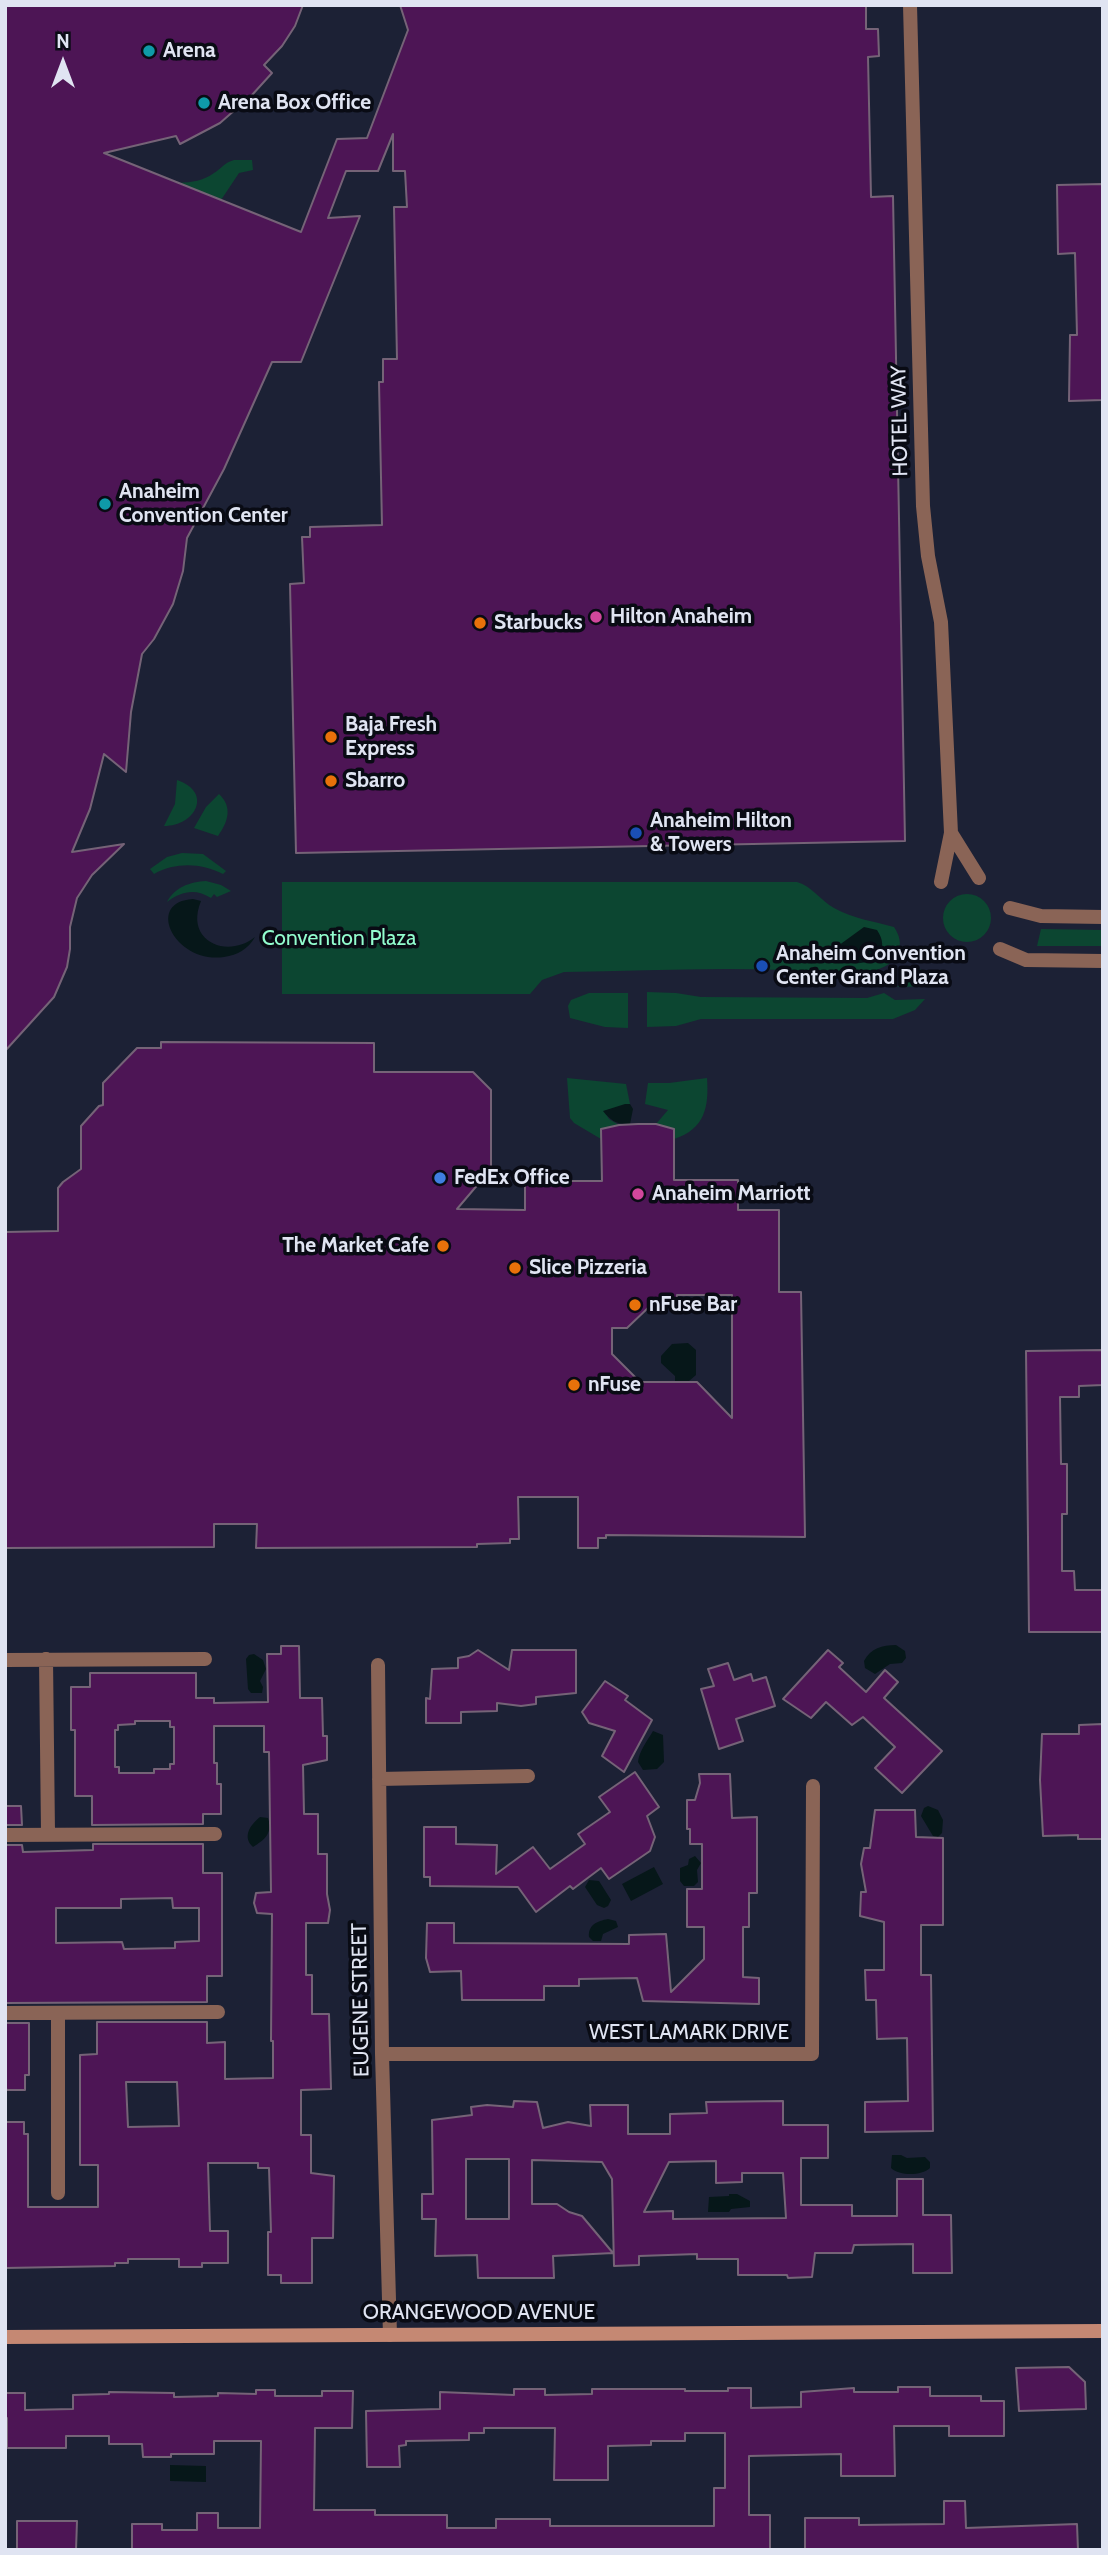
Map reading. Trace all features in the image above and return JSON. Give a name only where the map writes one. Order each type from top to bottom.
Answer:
[{"type":"main road","name":"ORANGEWOOD AVENUE","points":[[5,2337],[1103,2331]]},
{"type":"street","name":"HOTEL WAY","points":[[910,5],[923,506],[928,556],[941,622],[951,833],[941,882]]},
{"type":"street","name":"HOTEL WAY","points":[[951,833],[979,878]]},
{"type":"street","points":[[1010,908],[1041,916],[1103,917]]},
{"type":"street","points":[[1000,949],[1026,960],[1103,961]]},
{"type":"street","points":[[46,1659],[48,1833]]},
{"type":"street","points":[[5,1660],[205,1659]]},
{"type":"street","name":"EUGENE STREET","points":[[378,1665],[382,2054],[390,2335]]},
{"type":"street","points":[[379,1779],[528,1776]]},
{"type":"street","name":"WEST LAMARK DRIVE","points":[[382,2054],[812,2054],[813,1786]]},
{"type":"street","points":[[5,1835],[215,1834]]},
{"type":"street","points":[[5,2013],[218,2012]]},
{"type":"street","points":[[58,2014],[58,2193]]},
{"type":"green space","points":[[234,160],[252,160],[253,170],[239,173],[221,200],[179,183],[206,178]]},
{"type":"green space","points":[[177,780],[195,792],[196,808],[185,820],[164,826],[175,804]]},
{"type":"green space","points":[[219,794],[226,804],[228,815],[218,836],[194,828],[206,807]]},
{"type":"green space","points":[[182,853],[203,854],[226,871],[223,874],[188,865],[171,867],[154,874],[150,869],[167,857]]},
{"type":"green space","points":[[206,881],[231,891],[217,897],[214,894],[211,898],[189,892],[167,902],[183,886]]},
{"type":"green space","name":"Convention Plaza","points":[[282,882],[797,882],[841,912],[894,927],[900,946],[896,957],[886,966],[868,973],[856,974],[729,969],[564,972],[542,980],[530,994],[282,994]]},
{"type":"green space","points":[[967,894],[984,901],[991,918],[984,935],[967,942],[950,935],[943,918],[950,901]]},
{"type":"green space","points":[[1041,929],[1103,930],[1103,946],[1037,946]]},
{"type":"green space","points":[[920,969],[936,982],[935,986],[897,987]]},
{"type":"green space","points":[[647,992],[701,997],[867,998],[884,993],[895,1000],[925,999],[915,1010],[893,1019],[701,1019],[676,1026],[647,1027]]},
{"type":"green space","points":[[589,993],[628,993],[628,1028],[605,1027],[570,1018],[568,1006],[571,1000]]},
{"type":"green space","points":[[567,1078],[626,1084],[630,1104],[604,1111],[609,1119],[619,1125],[602,1129],[601,1139],[574,1123],[570,1118]]},
{"type":"green space","points":[[707,1078],[703,1116],[693,1129],[674,1139],[656,1124],[668,1110],[645,1104],[648,1083]]},
{"type":"shaded area","points":[[193,899],[201,901],[197,915],[198,927],[203,936],[212,943],[233,946],[255,937],[242,951],[234,955],[207,957],[192,951],[180,943],[168,921],[170,910],[178,903]]},
{"type":"shaded area","points":[[864,927],[877,930],[882,941],[877,957],[859,963],[849,962],[831,951]]},
{"type":"shaded area","points":[[630,1104],[633,1109],[630,1124],[615,1122],[603,1111]]},
{"type":"shaded area","points":[[688,1343],[696,1350],[696,1375],[689,1381],[689,1416],[675,1397],[675,1376],[661,1363],[661,1356],[672,1344]]},
{"type":"shaded area","points":[[896,1645],[905,1651],[906,1658],[902,1663],[890,1664],[875,1674],[865,1668],[864,1661],[874,1650]]},
{"type":"shaded area","points":[[254,1654],[263,1660],[266,1669],[260,1681],[262,1693],[251,1693],[248,1689],[246,1659]]},
{"type":"shaded area","points":[[653,1731],[663,1735],[664,1762],[657,1769],[643,1770],[638,1762],[639,1758]]},
{"type":"shaded area","points":[[928,1806],[938,1810],[943,1820],[942,1833],[938,1837],[933,1836],[921,1816],[924,1808]]},
{"type":"shaded area","points":[[260,1817],[268,1818],[269,1828],[264,1839],[253,1847],[248,1835]]},
{"type":"shaded area","points":[[695,1856],[701,1863],[697,1870],[698,1882],[694,1886],[684,1886],[680,1881],[680,1868],[688,1865],[689,1859]]},
{"type":"shaded area","points":[[654,1867],[663,1884],[631,1901],[622,1884]]},
{"type":"shaded area","points":[[589,1880],[599,1881],[611,1900],[608,1906],[604,1908],[597,1905],[585,1887]]},
{"type":"shaded area","points":[[608,1919],[616,1921],[618,1927],[603,1934],[601,1941],[593,1941],[589,1937],[592,1927],[597,1922]]},
{"type":"shaded area","points":[[892,2155],[925,2157],[930,2162],[930,2168],[916,2174],[895,2171],[891,2168]]},
{"type":"shaded area","points":[[737,2194],[750,2201],[750,2207],[731,2209],[729,2212],[708,2212],[709,2197]]},
{"type":"shaded area","points":[[170,2465],[206,2466],[206,2482],[170,2481]]},
{"type":"building","points":[[5,5],[303,5],[295,26],[282,46],[264,65],[272,73],[220,123],[180,144],[176,136],[104,153],[301,232],[337,139],[367,138],[408,30],[400,5],[866,5],[866,29],[878,29],[879,56],[868,57],[871,197],[893,196],[905,841],[296,853],[290,584],[304,583],[302,537],[310,537],[310,527],[382,525],[379,382],[383,382],[383,359],[397,359],[394,207],[407,207],[405,171],[393,171],[393,134],[378,171],[346,171],[328,218],[360,216],[301,362],[272,362],[224,469],[187,538],[183,571],[173,604],[154,639],[142,654],[131,712],[126,772],[104,754],[90,809],[72,852],[124,844],[92,875],[77,898],[70,927],[67,967],[54,997],[5,1051]]},
{"type":"building","points":[[1103,184],[1103,400],[1069,401],[1070,335],[1077,335],[1075,253],[1058,254],[1057,185]]},
{"type":"building","points":[[161,1042],[374,1043],[374,1072],[473,1072],[491,1090],[491,1169],[457,1209],[525,1210],[525,1181],[602,1181],[601,1129],[619,1125],[656,1124],[674,1129],[674,1180],[738,1180],[738,1210],[779,1210],[779,1292],[801,1292],[805,1537],[606,1535],[606,1538],[598,1538],[598,1548],[578,1548],[578,1497],[518,1497],[519,1539],[510,1539],[510,1543],[477,1544],[477,1547],[256,1548],[257,1524],[214,1524],[214,1547],[5,1548],[5,1232],[58,1231],[58,1188],[81,1169],[81,1126],[103,1105],[103,1083],[137,1048],[161,1048]],"holes":[[[677,1295],[732,1295],[732,1418],[697,1382],[640,1382],[612,1354],[612,1328],[627,1328],[650,1306],[677,1305]]]},
{"type":"building","points":[[1103,1350],[1103,1385],[1079,1386],[1079,1397],[1060,1397],[1061,1464],[1067,1464],[1067,1514],[1062,1514],[1062,1571],[1074,1571],[1075,1590],[1103,1590],[1103,1632],[1029,1632],[1026,1351]]},
{"type":"building","points":[[281,1646],[299,1646],[300,1698],[322,1698],[323,1736],[327,1736],[327,1760],[303,1765],[304,1814],[318,1814],[318,1854],[327,1854],[327,1894],[330,1910],[328,1923],[306,1923],[306,1975],[312,1975],[312,2014],[329,2014],[331,2089],[301,2090],[301,2135],[311,2135],[311,2173],[334,2176],[333,2238],[312,2238],[312,2283],[281,2283],[281,2275],[268,2275],[268,2232],[271,2232],[269,2168],[258,2168],[258,2163],[208,2163],[210,2231],[228,2231],[228,2263],[202,2263],[202,2267],[179,2267],[179,2259],[128,2259],[128,2263],[115,2263],[115,2266],[5,2268],[5,2122],[24,2122],[24,2134],[28,2134],[28,2207],[98,2207],[98,2165],[80,2165],[80,2055],[97,2054],[97,2022],[207,2022],[207,2043],[225,2042],[225,2079],[273,2078],[272,1914],[257,1913],[254,1903],[256,1893],[271,1892],[269,1752],[264,1752],[264,1726],[214,1726],[214,1763],[217,1763],[217,1784],[221,1784],[221,1814],[203,1814],[203,1824],[92,1825],[92,1796],[75,1796],[75,1730],[71,1730],[71,1687],[90,1687],[90,1673],[196,1673],[196,1698],[214,1698],[214,1703],[268,1702],[267,1654],[281,1654]],"holes":[[[135,1721],[170,1721],[170,1727],[174,1727],[174,1764],[170,1764],[170,1769],[154,1769],[154,1773],[119,1773],[119,1767],[115,1767],[115,1730],[118,1730],[118,1725],[135,1724]],[[126,2082],[177,2082],[179,2126],[128,2127]]]},
{"type":"building","points":[[478,1650],[509,1670],[512,1650],[576,1650],[576,1693],[536,1697],[536,1704],[521,1706],[497,1703],[497,1711],[461,1712],[461,1723],[426,1723],[426,1698],[430,1699],[432,1669],[458,1668],[458,1658],[469,1656]]},
{"type":"building","points":[[828,1650],[843,1663],[839,1667],[866,1692],[885,1670],[898,1682],[884,1698],[942,1751],[902,1793],[875,1768],[895,1747],[863,1717],[852,1725],[826,1702],[811,1718],[783,1699]]},
{"type":"building","points":[[728,1663],[734,1680],[751,1674],[753,1681],[766,1677],[775,1706],[736,1719],[743,1741],[719,1749],[701,1689],[714,1686],[708,1669]]},
{"type":"building","points":[[605,1681],[628,1696],[625,1700],[652,1720],[624,1772],[602,1756],[615,1731],[589,1723],[582,1712]]},
{"type":"building","points":[[1103,1724],[1103,1839],[1078,1839],[1078,1835],[1043,1836],[1040,1780],[1042,1734],[1079,1734],[1079,1725]]},
{"type":"building","points":[[635,1772],[659,1807],[647,1816],[655,1837],[650,1851],[609,1879],[601,1868],[573,1889],[570,1886],[536,1912],[518,1887],[430,1886],[430,1877],[424,1877],[424,1827],[456,1827],[456,1844],[497,1845],[496,1874],[533,1847],[550,1869],[585,1844],[578,1834],[610,1812],[599,1797]]},
{"type":"building","points":[[699,1774],[730,1774],[732,1818],[757,1817],[757,1893],[749,1893],[749,1927],[743,1927],[743,1977],[759,1978],[759,2004],[643,2001],[637,1978],[579,1979],[579,1986],[544,1986],[544,2000],[462,2000],[461,1971],[430,1972],[426,1958],[427,1923],[454,1923],[454,1943],[629,1944],[629,1935],[666,1934],[671,1992],[704,1959],[704,1927],[687,1927],[687,1889],[702,1889],[702,1844],[690,1844],[690,1829],[687,1829],[687,1800],[695,1800],[700,1783]]},
{"type":"building","points":[[5,1806],[21,1806],[22,1825],[5,1825]]},
{"type":"building","points":[[875,1810],[915,1810],[916,1837],[943,1838],[943,1925],[921,1925],[921,1975],[931,1975],[933,2131],[865,2132],[865,2102],[908,2101],[907,2038],[877,2039],[876,2000],[866,2000],[865,1970],[884,1970],[884,1922],[860,1916],[861,1892],[866,1892],[861,1864],[864,1848],[870,1848]]},
{"type":"building","points":[[93,1844],[203,1844],[203,1873],[222,1873],[222,1976],[207,1976],[207,2002],[5,2003],[5,1845],[22,1845],[23,1852],[93,1850]],"holes":[[[172,1898],[173,1908],[199,1908],[199,1941],[175,1942],[175,1948],[124,1949],[122,1942],[56,1943],[56,1908],[121,1908],[121,1899]]]},
{"type":"building","points":[[5,2023],[29,2023],[29,2075],[25,2075],[25,2090],[7,2090],[5,2087]]},
{"type":"building","points":[[514,2101],[537,2102],[543,2128],[568,2122],[591,2126],[590,2105],[628,2105],[628,2134],[670,2134],[670,2114],[707,2113],[706,2102],[783,2101],[783,2125],[828,2125],[828,2158],[801,2158],[801,2205],[852,2205],[852,2216],[897,2216],[897,2179],[923,2179],[923,2215],[951,2215],[952,2273],[913,2273],[913,2244],[854,2245],[852,2253],[815,2253],[812,2277],[738,2275],[738,2259],[697,2259],[697,2254],[639,2256],[639,2265],[614,2266],[612,2179],[602,2162],[532,2160],[532,2204],[557,2204],[582,2216],[613,2253],[553,2256],[554,2278],[478,2278],[477,2255],[435,2256],[436,2219],[422,2219],[422,2194],[433,2194],[432,2120],[472,2115],[471,2107],[513,2107]],"holes":[[[466,2159],[509,2159],[509,2219],[466,2219]],[[716,2161],[716,2183],[742,2182],[742,2173],[783,2173],[786,2218],[673,2219],[673,2211],[644,2212],[669,2162]]]},
{"type":"building","points":[[1069,2367],[1085,2382],[1086,2409],[1019,2411],[1016,2368]]},
{"type":"building","points":[[898,2387],[930,2387],[930,2396],[981,2396],[981,2401],[1004,2401],[1004,2436],[949,2436],[949,2426],[894,2426],[895,2476],[841,2476],[841,2454],[749,2456],[749,2515],[770,2515],[770,2550],[132,2550],[132,2524],[162,2524],[162,2530],[197,2530],[197,2513],[218,2513],[218,2528],[260,2528],[261,2441],[214,2441],[214,2454],[171,2454],[171,2457],[143,2457],[142,2444],[109,2444],[109,2436],[66,2436],[66,2448],[7,2448],[5,2418],[5,2393],[25,2393],[25,2410],[73,2409],[73,2395],[109,2392],[174,2393],[174,2397],[218,2396],[218,2393],[256,2394],[256,2390],[275,2390],[275,2396],[322,2396],[322,2391],[353,2391],[352,2428],[315,2428],[314,2510],[375,2510],[375,2515],[447,2515],[447,2528],[496,2528],[496,2519],[550,2519],[550,2526],[714,2526],[714,2488],[725,2488],[725,2433],[685,2433],[685,2441],[651,2441],[651,2445],[608,2446],[608,2480],[554,2480],[555,2428],[484,2428],[484,2433],[469,2433],[469,2440],[406,2441],[406,2445],[399,2446],[400,2467],[367,2467],[366,2411],[440,2409],[440,2392],[514,2395],[514,2389],[545,2389],[545,2395],[592,2394],[592,2389],[728,2391],[728,2388],[751,2388],[751,2408],[801,2407],[801,2392],[854,2388],[854,2392],[898,2392]]},
{"type":"building","points":[[944,2501],[965,2501],[966,2528],[1077,2524],[1078,2550],[805,2550],[805,2518],[859,2518],[859,2525],[944,2524]]},
{"type":"building","points":[[17,2521],[77,2521],[76,2550],[17,2550]]},
{"type":"place","name":"Arena","points":[[149,51]]},
{"type":"place","name":"Arena Box Office","points":[[204,103]]},
{"type":"place","name":"Anaheim Convention Center","points":[[105,504]]},
{"type":"place","name":"Hilton Anaheim","points":[[596,617]]},
{"type":"place","name":"Starbucks","points":[[480,623]]},
{"type":"place","name":"Baja Fresh Express","points":[[331,737]]},
{"type":"place","name":"Sbarro","points":[[331,781]]},
{"type":"place","name":"Anaheim Hilton & Towers","points":[[636,833]]},
{"type":"place","name":"Anaheim Convention Center Grand Plaza","points":[[762,966]]},
{"type":"place","name":"FedEx Office","points":[[440,1178]]},
{"type":"place","name":"Anaheim Marriott","points":[[638,1194]]},
{"type":"place","name":"The Market Cafe","points":[[443,1246]]},
{"type":"place","name":"Slice Pizzeria","points":[[515,1268]]},
{"type":"place","name":"nFuse Bar","points":[[635,1305]]},
{"type":"place","name":"nFuse","points":[[574,1385]]}]
